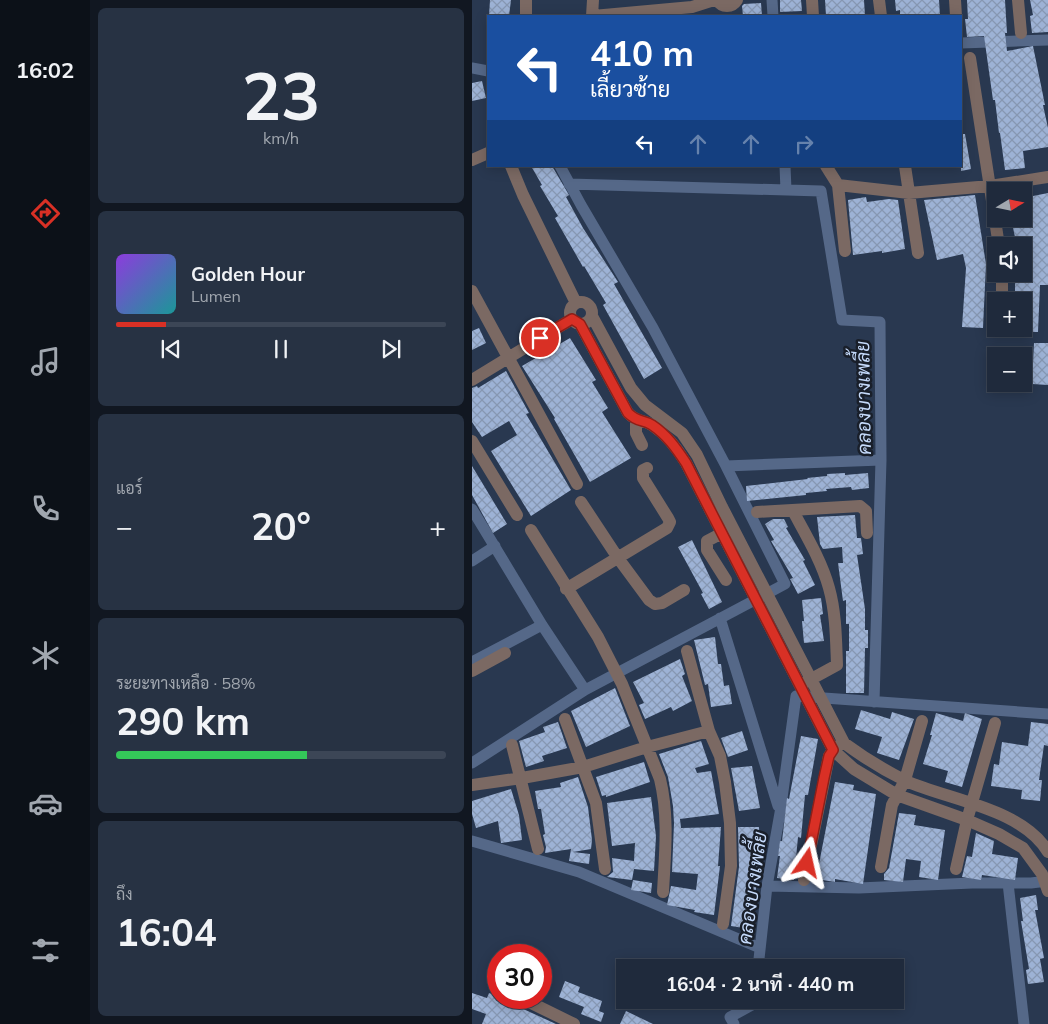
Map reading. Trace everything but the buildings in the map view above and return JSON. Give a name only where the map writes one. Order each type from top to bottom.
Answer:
[{"type":"street","points":[[526,0],[526,15]]},
{"type":"street","points":[[592,15],[593,0]]},
{"type":"street","points":[[602,15],[692,7],[716,0],[724,6],[732,8]]},
{"type":"street","points":[[812,0],[813,15]]},
{"type":"street","points":[[879,0],[881,15]]},
{"type":"street","points":[[955,0],[956,15]]},
{"type":"street","points":[[1018,0],[1020,33]]},
{"type":"street","points":[[970,58],[989,182]]},
{"type":"street","points":[[473,155],[487,153]]},
{"type":"street","points":[[511,167],[523,195],[576,303]]},
{"type":"street","points":[[827,167],[838,185],[846,252]]},
{"type":"street","points":[[905,167],[918,253]]},
{"type":"street","points":[[1016,182],[1048,177]]},
{"type":"street","points":[[838,185],[909,192],[987,186]]},
{"type":"street","points":[[472,291],[577,484]]},
{"type":"street","points":[[727,531],[697,456],[682,433],[644,405],[631,388],[592,316],[592,310],[587,304],[576,303],[571,309],[576,322],[628,413],[636,420],[651,424],[672,442],[727,531],[775,623],[813,683],[830,716],[838,746]]},
{"type":"street","points":[[472,380],[508,358],[576,322],[588,322],[592,316]]},
{"type":"street","points":[[636,420],[636,433],[642,445]]},
{"type":"street","points":[[472,441],[517,515]]},
{"type":"street","points":[[566,589],[667,528],[670,522],[643,478],[643,470],[647,468]]},
{"type":"street","points":[[581,502],[618,558],[649,600],[655,604],[662,603],[684,590]]},
{"type":"street","points":[[757,512],[860,506],[866,511],[867,533]]},
{"type":"street","points":[[793,511],[829,588],[836,625],[837,665],[813,683],[801,689]]},
{"type":"street","points":[[531,530],[566,589],[598,637],[610,664],[622,684],[660,779],[665,808],[666,834],[664,892]]},
{"type":"street","points":[[726,580],[707,550],[706,544],[707,541],[727,531]]},
{"type":"street","points":[[775,623],[801,689],[818,723],[838,746],[854,769],[897,795],[967,820],[999,834],[1023,848],[1045,871],[1048,891]]},
{"type":"street","points":[[687,651],[709,730],[720,756],[730,822],[731,866],[723,924]]},
{"type":"street","points":[[472,671],[505,652]]},
{"type":"street","points":[[565,719],[596,803],[605,868]]},
{"type":"street","points":[[881,867],[892,805],[905,780],[922,721]]},
{"type":"street","points":[[956,869],[967,820],[995,723]]},
{"type":"street","points":[[472,784],[522,778],[583,767],[709,730]]},
{"type":"street","points":[[512,745],[522,778],[538,849]]},
{"type":"street","points":[[838,746],[937,794],[972,803],[1004,817],[1035,835],[1048,852]]},
{"type":"street","points":[[804,880],[829,756],[838,746]]},
{"type":"street","points":[[544,1009],[574,1024]]},
{"type":"waterway","name":"คลองบางเพลี้ย","points":[[772,0],[773,15]]},
{"type":"waterway","points":[[962,43],[1048,40]]},
{"type":"waterway","points":[[472,68],[487,71]]},
{"type":"waterway","points":[[472,763],[585,690],[785,584],[726,466],[653,328],[561,167]]},
{"type":"waterway","name":"คลองบางเพลี้ย","points":[[785,167],[786,190]]},
{"type":"waterway","name":"คลองบางเพลี้ย","points":[[569,184],[821,191],[842,320],[880,322],[881,460],[874,702]]},
{"type":"waterway","points":[[726,466],[881,460]]},
{"type":"waterway","points":[[472,509],[542,625],[585,690]]},
{"type":"waterway","points":[[472,561],[495,546]]},
{"type":"waterway","points":[[720,618],[778,806]]},
{"type":"waterway","points":[[472,662],[542,625]]},
{"type":"waterway","points":[[759,959],[767,886],[780,813],[796,696],[1048,714]]},
{"type":"waterway","points":[[472,841],[579,872],[760,948]]},
{"type":"waterway","points":[[767,886],[859,888],[1048,881]]},
{"type":"waterway","points":[[1008,883],[1024,1024]]},
{"type":"waterway","name":"คลองบางเพลี้ย","points":[[734,1024],[730,1017],[745,1009]]},
{"type":"route","points":[[540,338],[572,319],[580,324],[628,413],[636,420],[651,424],[672,442],[686,463],[822,732],[833,750],[829,756],[807,863]]}]
